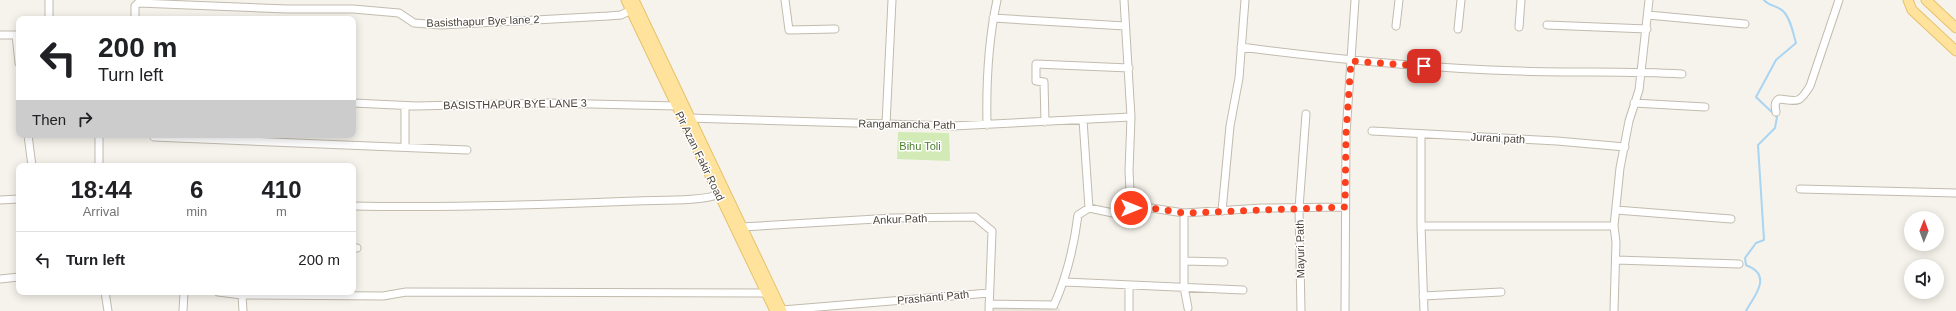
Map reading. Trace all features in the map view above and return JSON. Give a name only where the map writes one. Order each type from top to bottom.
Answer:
[{"type":"main road","name":"Pir Azan Fakir Road","points":[[626,0],[677,106],[686,118]]},
{"type":"main road","name":"Pir Azan Fakir Road","points":[[634,0],[766,293],[779,310]]},
{"type":"main road","points":[[1909,0],[1956,42]]},
{"type":"main road","points":[[1909,0],[1912,10],[1956,51]]},
{"type":"main road","points":[[1926,0],[1956,28]]},
{"type":"main road","points":[[1934,0],[1956,20]]},
{"type":"main road","name":"Pir Azan Fakir Road","points":[[722,194],[742,227],[779,310]]},
{"type":"street","points":[[49,0],[49,16]]},
{"type":"street","points":[[785,0],[789,30],[835,29]]},
{"type":"street","points":[[886,124],[892,0]]},
{"type":"street","points":[[987,125],[986,76],[993,18],[997,0]]},
{"type":"street","points":[[1124,0],[1131,117],[1129,171],[1131,208]]},
{"type":"street","points":[[1222,211],[1230,126],[1239,78],[1245,0]]},
{"type":"street","points":[[1345,311],[1346,134],[1355,0]]},
{"type":"street","points":[[1396,26],[1399,0]]},
{"type":"street","points":[[1458,29],[1461,0]]},
{"type":"street","points":[[1519,27],[1521,0]]},
{"type":"street","points":[[1614,311],[1616,260],[1614,226],[1620,168],[1634,103],[1639,90],[1640,72],[1647,29],[1649,0]]},
{"type":"street","points":[[1776,112],[1777,100],[1797,101],[1802,99],[1810,86],[1839,0]]},
{"type":"street","name":"Basisthapur Bye lane 2","points":[[135,16],[136,3],[353,10],[399,13],[414,23],[441,25],[621,15],[631,10]]},
{"type":"street","points":[[1648,15],[1745,24]]},
{"type":"street","points":[[993,18],[1125,26]]},
{"type":"street","points":[[1547,25],[1647,29]]},
{"type":"street","points":[[0,35],[16,35]]},
{"type":"street","points":[[1241,47],[1351,61],[1519,71],[1640,72],[1682,74]]},
{"type":"street","points":[[1045,122],[1044,82],[1036,81],[1036,64],[1129,68]]},
{"type":"street","name":"BASISTHAPUR BYE LANE 3","points":[[356,103],[405,106],[548,103],[677,106]]},
{"type":"street","points":[[1634,103],[1705,107]]},
{"type":"street","points":[[405,106],[406,147]]},
{"type":"street","name":"Mayuri Path","points":[[1301,311],[1299,208],[1306,114]]},
{"type":"street","name":"Rangamancha Path","points":[[686,118],[886,124],[987,125],[1131,117]]},
{"type":"street","points":[[1082,120],[1089,208]]},
{"type":"street","name":"Jurani path","points":[[1372,131],[1557,141],[1625,147]]},
{"type":"street","points":[[1421,134],[1421,226],[1424,311]]},
{"type":"street","points":[[28,138],[32,163]]},
{"type":"street","points":[[99,163],[100,138]]},
{"type":"street","points":[[179,138],[467,150]]},
{"type":"street","points":[[1800,190],[1956,193]]},
{"type":"street","points":[[356,206],[411,207],[587,204],[692,199],[722,194]]},
{"type":"street","points":[[0,200],[16,198]]},
{"type":"street","points":[[989,293],[989,308],[1056,308],[1065,282],[1074,242],[1078,215],[1089,208],[1113,213],[1122,212],[1138,206],[1184,213],[1345,207]]},
{"type":"street","points":[[1616,210],[1731,218]]},
{"type":"street","points":[[1184,213],[1184,287],[1188,308]]},
{"type":"street","name":"Ankur Path","points":[[742,227],[893,218],[975,217],[992,231],[989,293]]},
{"type":"street","points":[[1421,226],[1614,226]]},
{"type":"street","points":[[1616,260],[1739,264]]},
{"type":"street","points":[[1184,261],[1224,262]]},
{"type":"street","points":[[0,279],[16,277]]},
{"type":"street","points":[[1065,282],[1243,290]]},
{"type":"street","points":[[1129,285],[1130,311]]},
{"type":"street","points":[[243,311],[242,295],[383,296],[406,292],[766,293]]},
{"type":"street","points":[[1423,296],[1501,292]]},
{"type":"street","name":"Prashanti Path","points":[[779,310],[989,293]]},
{"type":"street","points":[[105,295],[108,311]]},
{"type":"street","points":[[183,311],[184,295]]},
{"type":"shaded area","points":[[989,304],[1054,305],[1059,308],[1060,311],[989,311]]},
{"type":"green space","name":"Bihu Toli","points":[[898,132],[949,133],[950,161],[897,159]]},
{"type":"waterway","points":[[1746,311],[1757,292],[1760,276],[1756,271],[1746,265],[1745,258],[1756,243],[1764,240],[1758,145],[1775,128],[1777,117],[1756,97],[1776,60],[1796,43],[1786,14],[1781,9],[1768,4],[1764,0]]},
{"type":"route","points":[[1131,208],[1138,206],[1184,213],[1262,208],[1345,207],[1346,134],[1351,61],[1424,66]]}]
